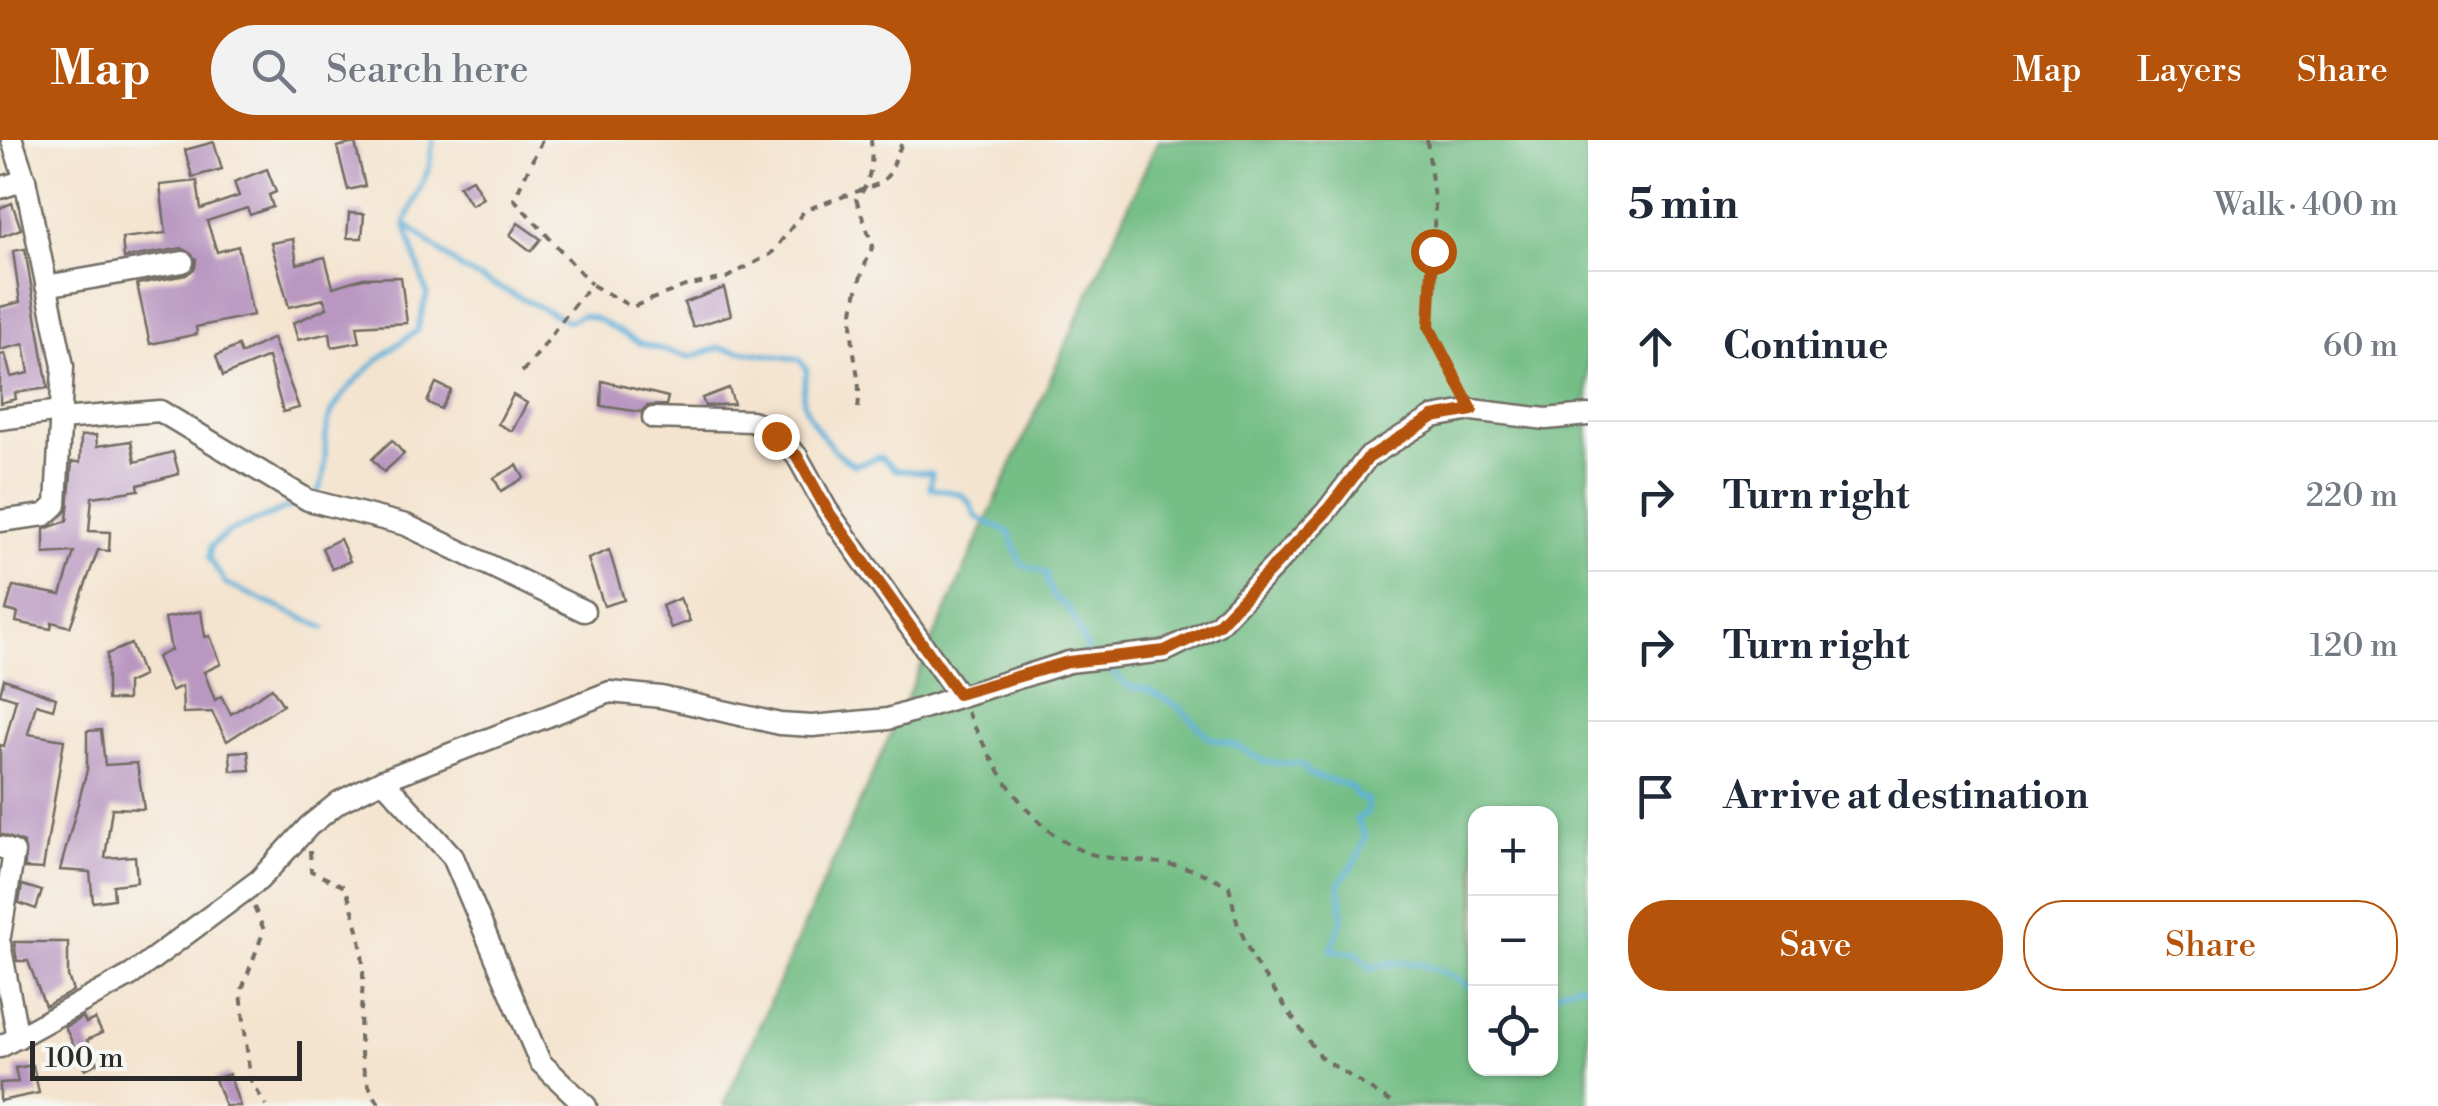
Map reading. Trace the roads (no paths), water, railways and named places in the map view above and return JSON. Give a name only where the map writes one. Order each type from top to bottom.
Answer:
[{"type":"street","points":[[0,521],[45,514],[56,506],[63,366],[25,180],[12,140]]},
{"type":"street","points":[[0,188],[25,180]]},
{"type":"street","points":[[46,286],[183,262]]},
{"type":"street","points":[[0,418],[160,410],[308,500],[406,525],[584,611]]},
{"type":"street","points":[[0,944],[9,1042],[132,974],[247,889],[338,802],[383,780],[610,692],[660,697],[780,724],[812,726],[888,719],[1068,662],[1165,651],[1218,625],[1325,513],[1368,458],[1433,417],[1472,410],[1546,419],[1588,414]]},
{"type":"street","points":[[654,418],[752,421],[776,436],[797,456],[827,510],[958,694]]},
{"type":"street","points":[[383,780],[454,857],[496,967],[540,1062],[586,1106]]},
{"type":"street","points":[[0,847],[14,852],[0,936]]},
{"type":"waterway","points":[[316,495],[324,476],[327,429],[335,407],[367,370],[417,331],[427,294],[405,223],[429,168],[433,140]]},
{"type":"waterway","points":[[405,223],[463,270],[568,321],[582,315],[597,319],[639,343],[690,357],[718,348],[799,359],[807,370],[805,404],[831,446],[855,465],[880,457],[896,470],[932,473],[930,488],[964,497],[976,517],[1010,533],[1021,564],[1046,573],[1052,593],[1068,607],[1089,653]]},
{"type":"waterway","points":[[302,502],[229,532],[211,546],[209,558],[226,584],[325,628]]},
{"type":"waterway","points":[[1105,666],[1129,687],[1148,690],[1178,706],[1210,738],[1235,745],[1265,762],[1303,764],[1308,774],[1350,786],[1358,798],[1367,799],[1367,813],[1356,819],[1365,836],[1358,858],[1339,884],[1343,917],[1331,950],[1358,954],[1372,969],[1396,963],[1422,965],[1468,986]]},
{"type":"waterway","points":[[1558,991],[1577,984],[1588,986]]}]
